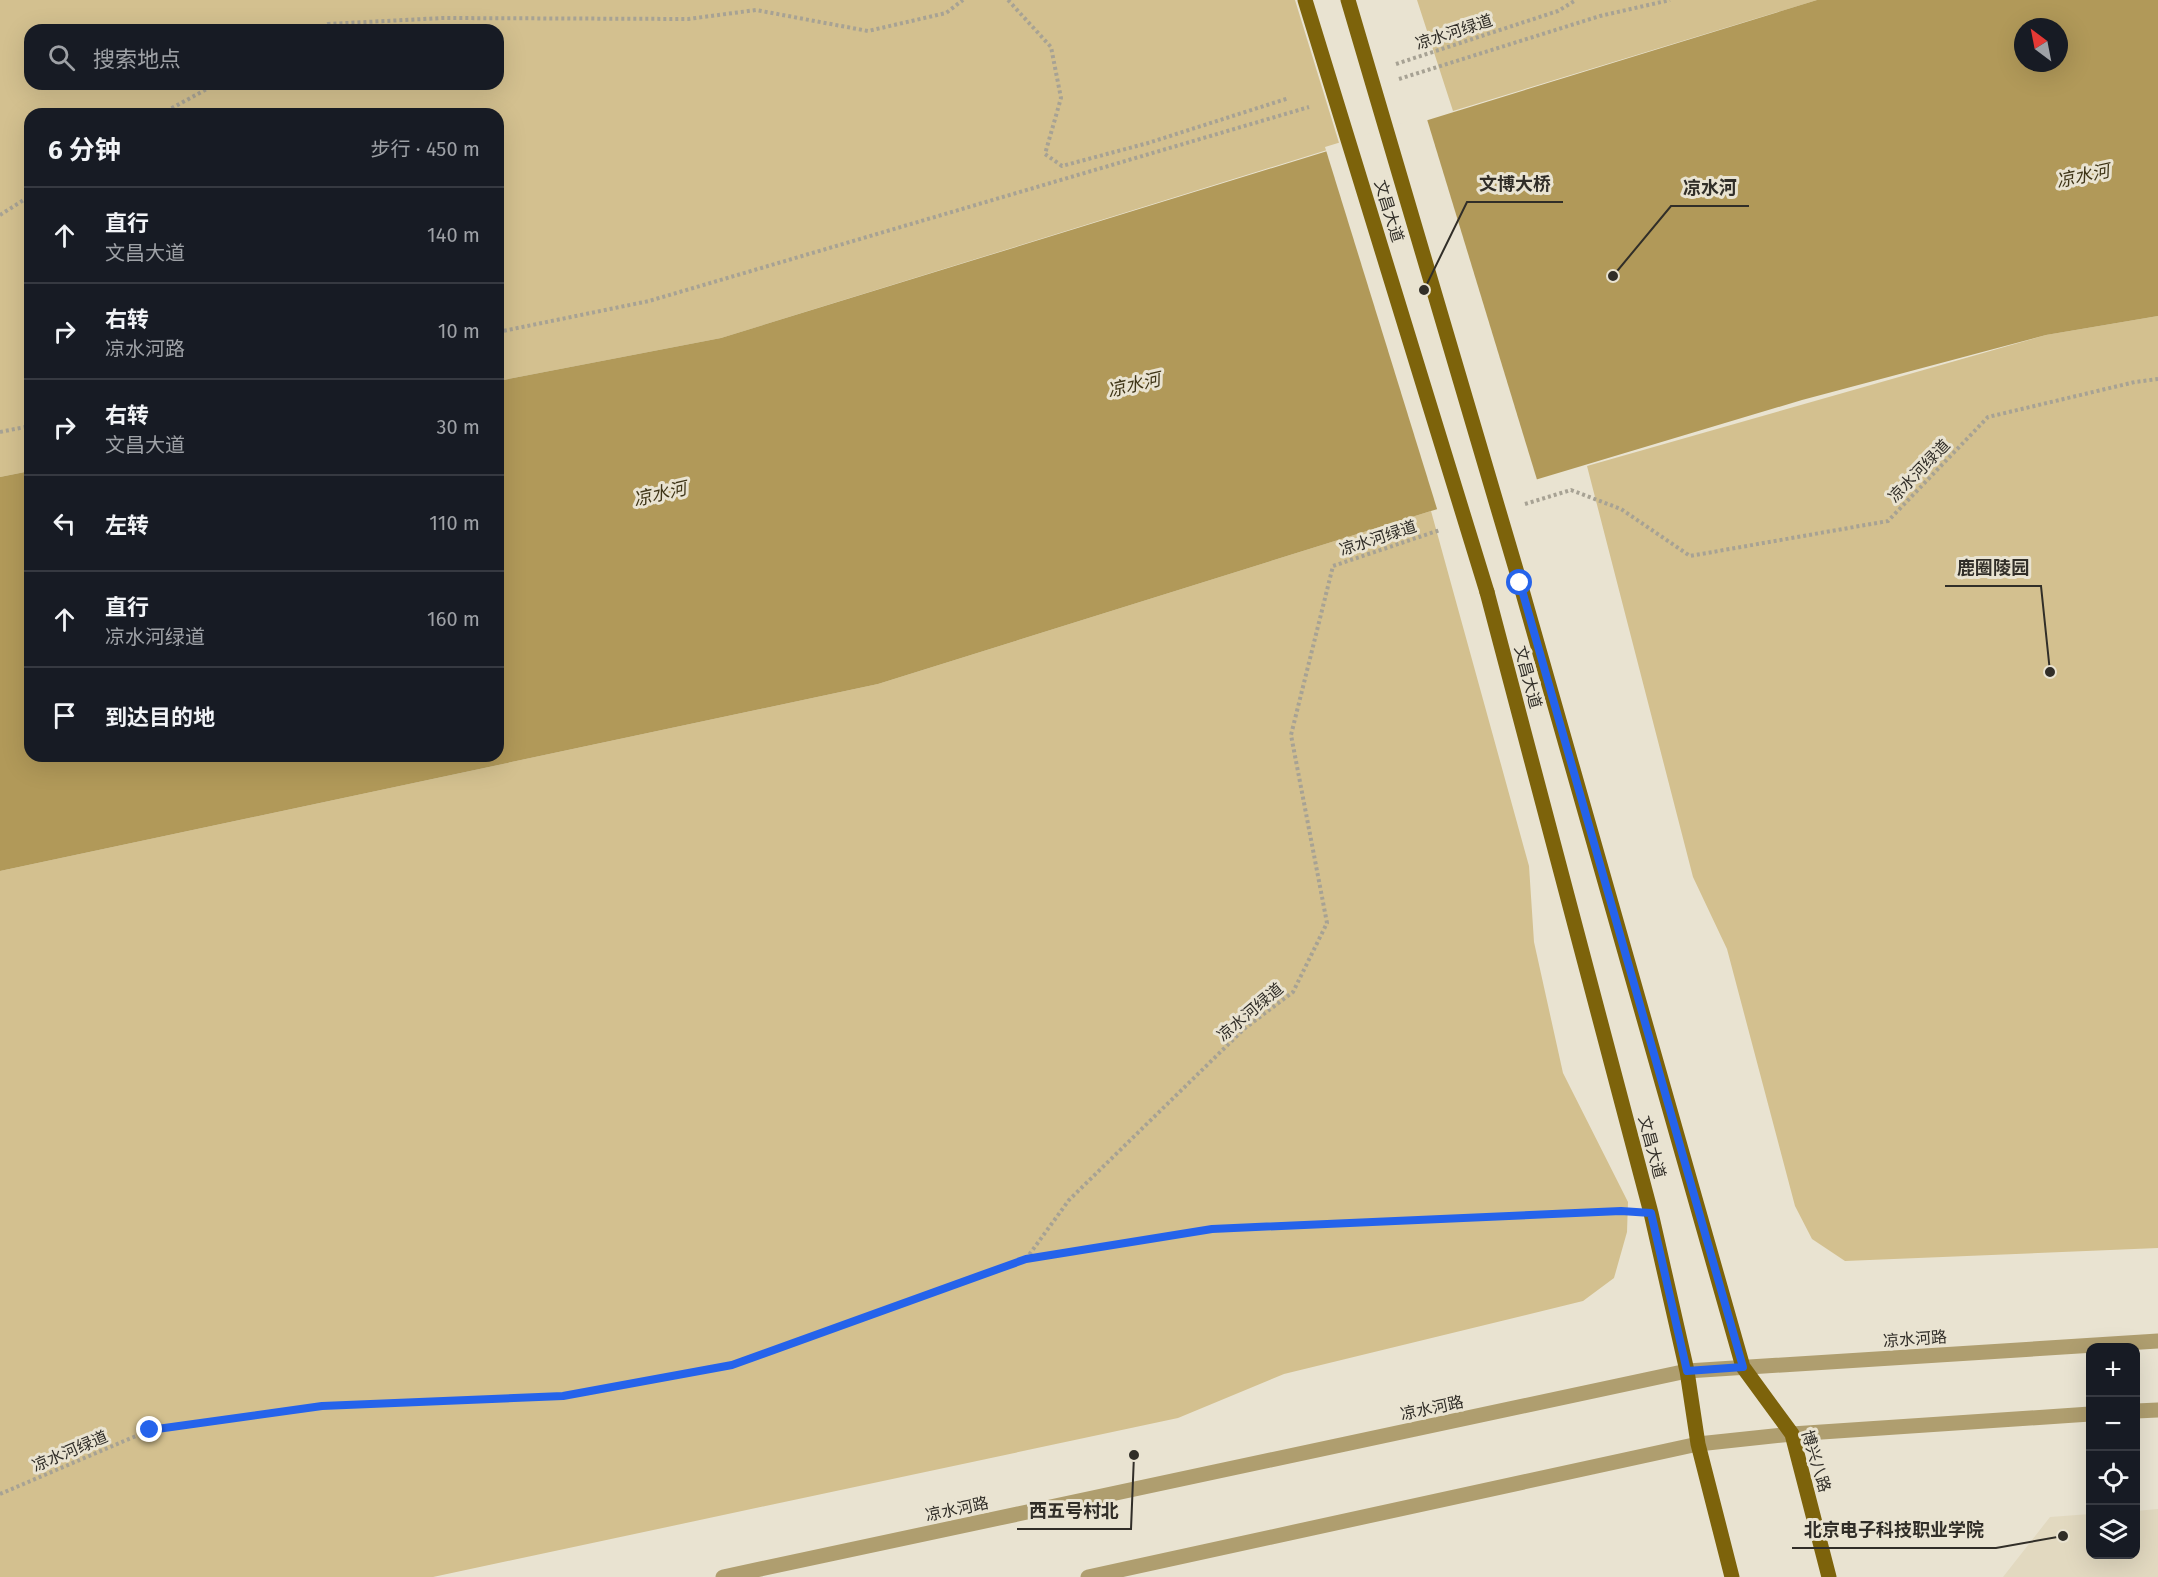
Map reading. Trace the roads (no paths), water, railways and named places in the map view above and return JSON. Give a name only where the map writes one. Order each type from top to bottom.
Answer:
[{"type":"main road","name":"文昌大道","points":[[1305,0],[1487,592],[1651,1213],[1687,1371]]},
{"type":"main road","name":"文昌大道","points":[[1348,0],[1520,583],[1743,1367]]},
{"type":"main road","name":"博兴八路","points":[[1743,1367],[1792,1434],[1830,1577]]},
{"type":"main road","points":[[1687,1371],[1698,1444],[1732,1577]]},
{"type":"street","name":"凉水河路","points":[[723,1577],[1687,1371],[2158,1341]]},
{"type":"street","points":[[2140,1411],[2158,1410]]},
{"type":"street","points":[[1088,1577],[1698,1444],[1792,1434],[2086,1414]]},
{"type":"water","points":[[1817,0],[2158,0],[2158,316],[2046,335],[1802,400],[1431,511],[878,684],[0,871],[0,477],[24,472],[24,762],[504,762],[504,380],[721,338]]},
{"type":"place","name":"凉水河","points":[[1613,276]]},
{"type":"place","name":"文博大桥","points":[[1424,290]]},
{"type":"place","name":"鹿圈陵园","points":[[2050,672]]},
{"type":"place","name":"西五号村北","points":[[1134,1455]]},
{"type":"place","name":"北京电子科技职业学院","points":[[2063,1536]]}]
